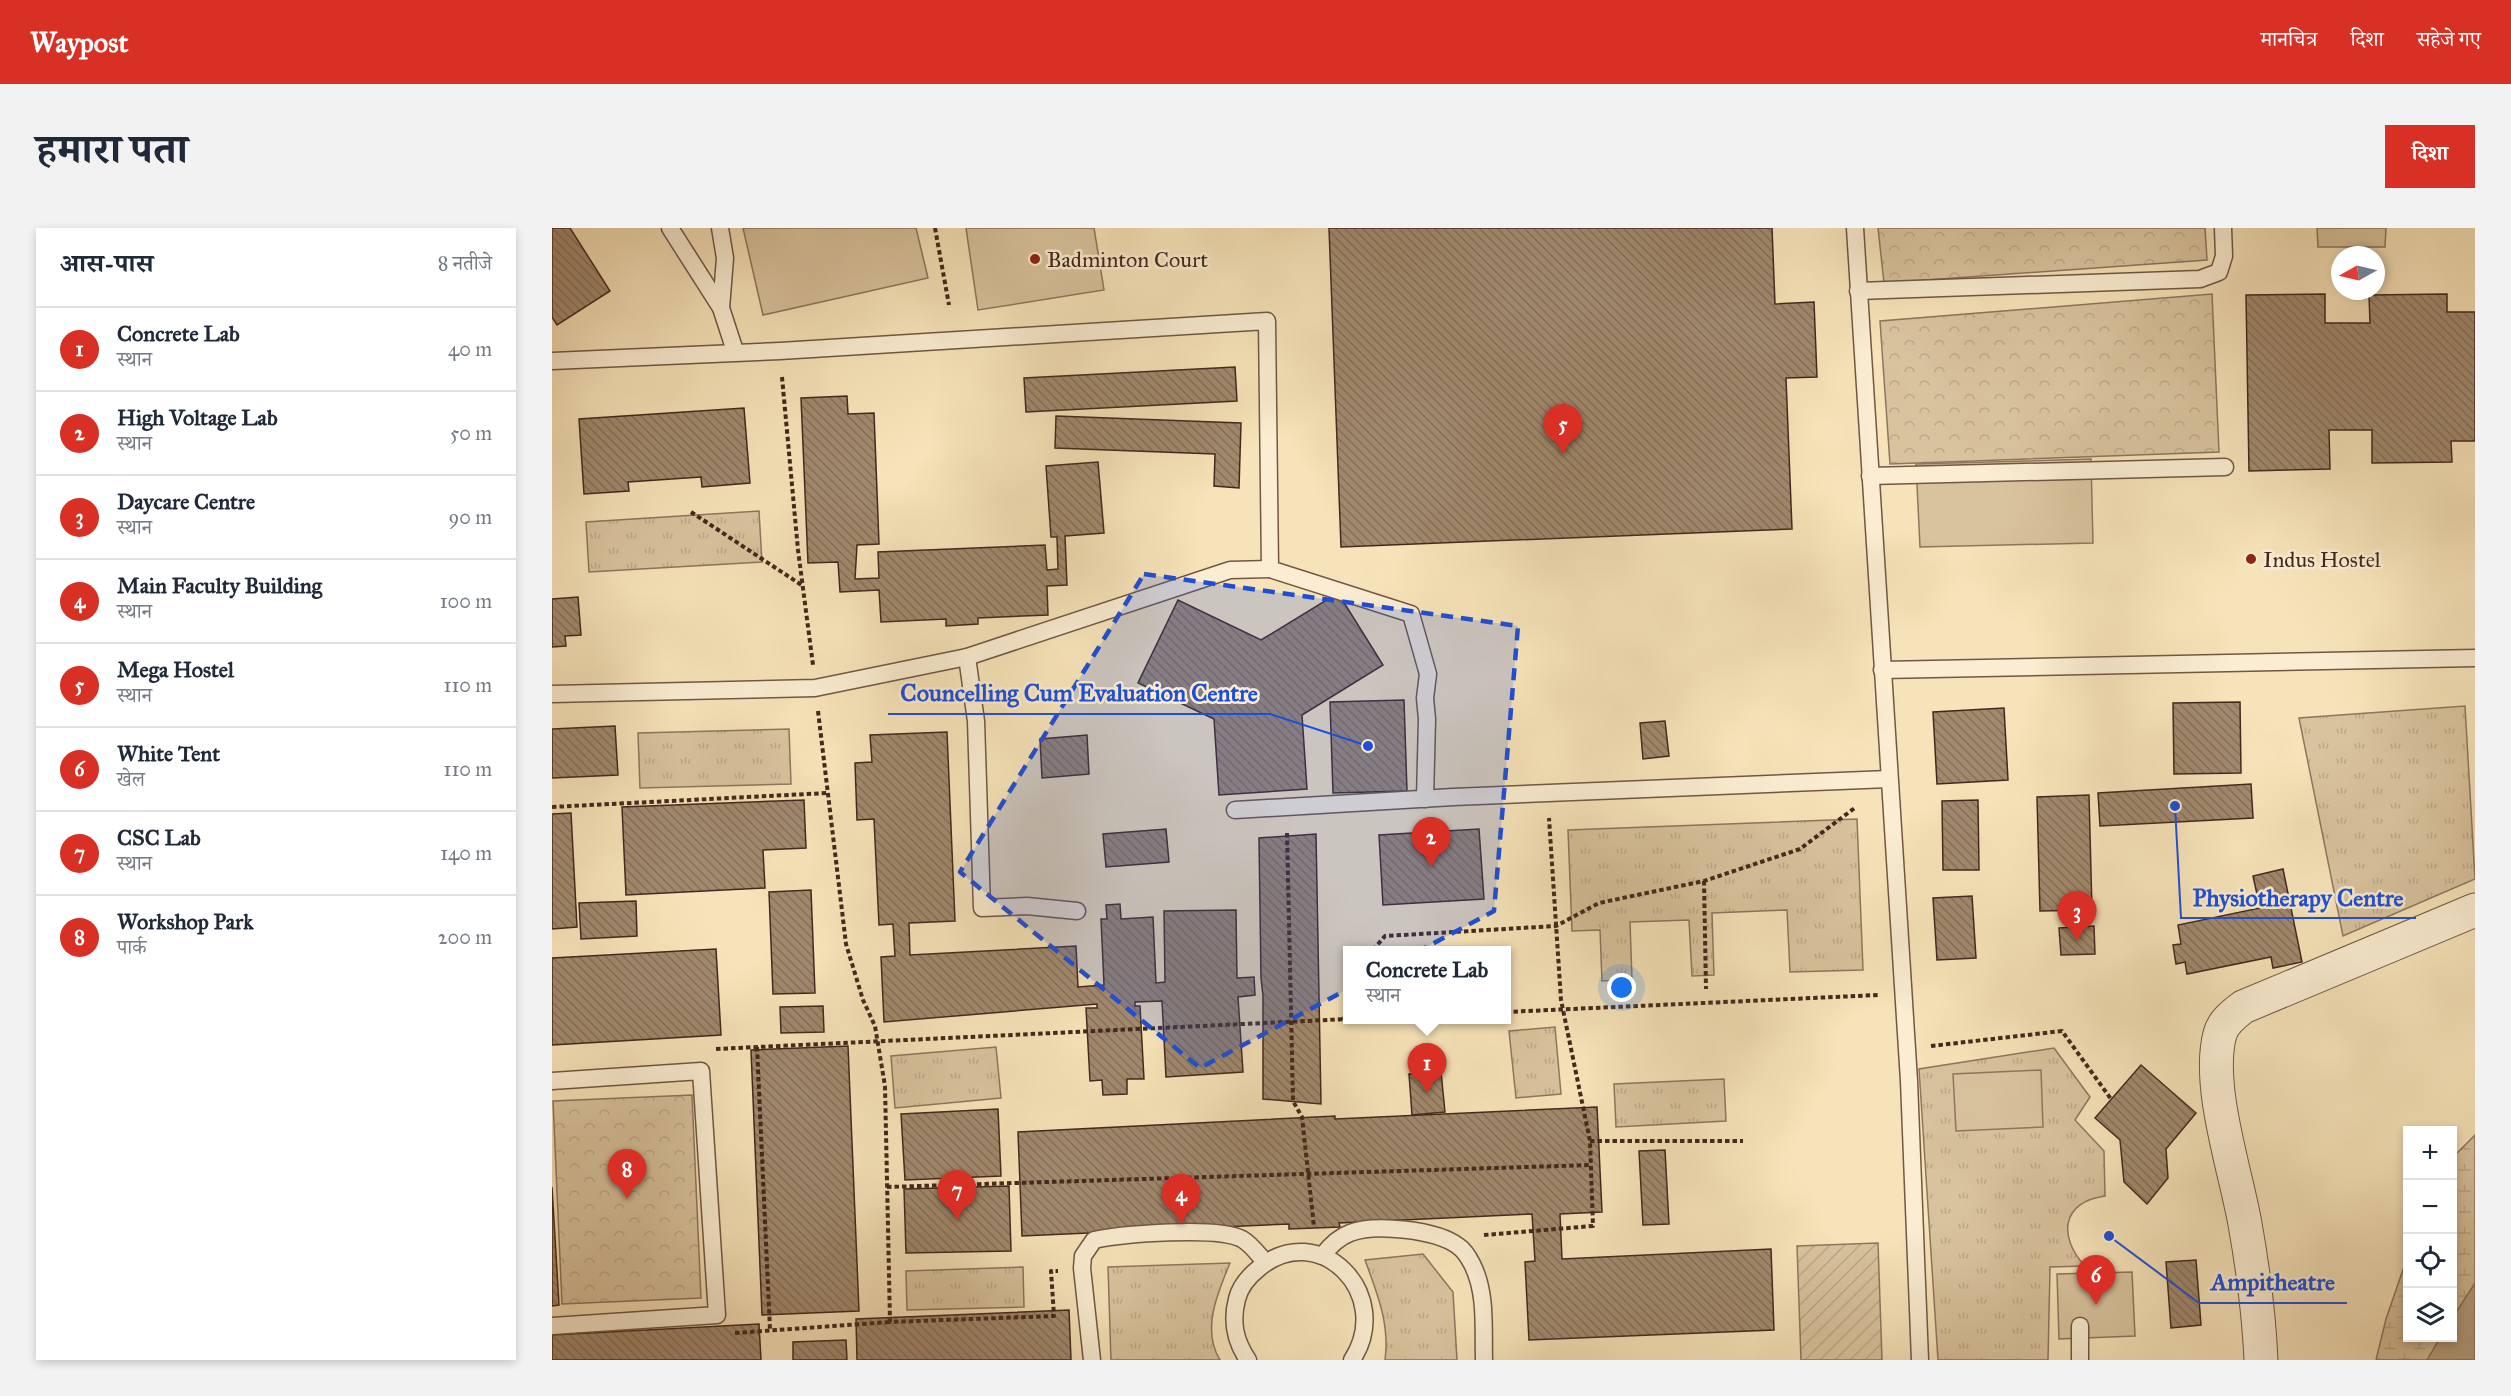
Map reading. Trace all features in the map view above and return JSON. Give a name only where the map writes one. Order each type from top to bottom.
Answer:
[{"type":"street","points":[[2262,1360],[2245,1223],[2222,1114],[2218,1068],[2220,1034],[2229,1018],[2243,1007],[2475,910]]},
{"type":"lane","points":[[670,228],[721,309],[735,351]]},
{"type":"lane","points":[[720,228],[725,258],[721,309]]},
{"type":"lane","points":[[1855,228],[1907,1049],[1920,1360]]},
{"type":"lane","points":[[1858,291],[2200,279],[2219,272],[2224,256],[2223,228]]},
{"type":"lane","points":[[552,361],[735,351],[780,351],[1267,321],[1270,569]]},
{"type":"lane","points":[[1870,476],[2225,467]]},
{"type":"lane","points":[[552,694],[815,688],[967,657],[1230,570],[1270,569],[1411,614],[1428,674],[1425,698],[1427,719],[1425,799]]},
{"type":"lane","points":[[967,657],[976,721],[982,908],[1027,906],[1077,911]]},
{"type":"lane","points":[[1882,670],[2475,658]]},
{"type":"lane","points":[[1235,810],[1548,793],[1889,779]]},
{"type":"lane","points":[[552,1081],[701,1071],[717,1315],[552,1326]]},
{"type":"lane","points":[[1322,1256],[1332,1244],[1350,1233],[1370,1229],[1422,1232],[1444,1238],[1460,1247],[1472,1265],[1482,1288],[1484,1360]]},
{"type":"lane","points":[[1092,1360],[1082,1268],[1083,1256],[1094,1240],[1180,1233],[1231,1235],[1243,1240],[1265,1262]]},
{"type":"lane","points":[[1248,1360],[1234,1330],[1234,1311],[1239,1291],[1250,1275],[1265,1262],[1284,1254],[1303,1252],[1322,1256],[1339,1265],[1352,1278],[1362,1295],[1366,1314],[1365,1332],[1352,1360]]},
{"type":"lane","points":[[2080,1326],[2080,1360]]},
{"type":"path","points":[[935,228],[949,305]]},
{"type":"path","points":[[780,351],[803,586],[846,944],[878,1041],[885,1086],[890,1322],[1054,1316],[1051,1271],[1082,1268]]},
{"type":"path","points":[[691,512],[803,586]]},
{"type":"path","points":[[1378,946],[1385,936],[1556,926],[1599,903],[1704,881],[1800,849],[1844,818],[1889,779]]},
{"type":"path","points":[[552,807],[827,793]]},
{"type":"path","points":[[1444,1238],[1593,1226],[1590,1142],[1563,1010],[1548,793]]},
{"type":"path","points":[[1286,807],[1293,1101],[1302,1117],[1314,1228],[1303,1252]]},
{"type":"path","points":[[1704,881],[1706,990]]},
{"type":"path","points":[[1511,1012],[1903,994]]},
{"type":"path","points":[[712,1049],[1343,1019]]},
{"type":"path","points":[[1907,1049],[2062,1031],[2111,1099]]},
{"type":"path","points":[[757,1047],[770,1330]]},
{"type":"path","points":[[1590,1142],[1743,1141]]},
{"type":"path","points":[[887,1186],[1591,1166]]},
{"type":"highlighted area","points":[[1144,574],[1518,626],[1494,911],[1200,1068],[960,872]]},
{"type":"green space","points":[[743,228],[916,228],[928,278],[763,315]]},
{"type":"green space","name":"Badminton Court","points":[[966,228],[1094,228],[1104,290],[978,310]]},
{"type":"green space","points":[[1878,228],[2205,228],[2207,260],[1884,283]]},
{"type":"green space","points":[[2317,228],[2386,228],[2385,247],[2318,247]]},
{"type":"green space","points":[[2212,294],[2219,452],[1890,464],[1880,321]]},
{"type":"green space","points":[[2091,459],[2093,543],[1920,547],[1916,464]]},
{"type":"green space","points":[[759,511],[762,562],[589,572],[586,522]]},
{"type":"green space","points":[[2465,706],[2475,879],[2343,936],[2299,718]]},
{"type":"green space","points":[[789,729],[791,784],[640,788],[638,733]]},
{"type":"green space","points":[[1857,819],[1863,970],[1790,972],[1787,910],[1712,913],[1714,975],[1692,976],[1689,920],[1630,922],[1632,979],[1602,981],[1600,930],[1572,931],[1568,830]]},
{"type":"green space","points":[[1555,1027],[1561,1094],[1516,1098],[1509,1031]]},
{"type":"green space","points":[[996,1047],[1001,1098],[895,1108],[891,1056]]},
{"type":"green space","points":[[2054,1048],[2090,1097],[2075,1120],[2104,1151],[2105,1196],[2080,1205],[2072,1213],[2068,1222],[2071,1244],[2085,1266],[2050,1267],[2048,1360],[1938,1360],[1919,1069]]},
{"type":"green space","points":[[2041,1070],[2043,1127],[1956,1131],[1953,1074]]},
{"type":"green space","points":[[1724,1079],[1726,1121],[1616,1127],[1614,1084]]},
{"type":"green space","points":[[692,1095],[701,1298],[562,1304],[553,1101]]},
{"type":"green space","points":[[2475,1135],[2475,1360],[2376,1360],[2386,1319],[2403,1270],[2403,1342],[2457,1342],[2457,1153]]},
{"type":"green space","points":[[1878,1243],[1882,1360],[1801,1360],[1797,1246]]},
{"type":"green space","points":[[1423,1254],[1453,1292],[1457,1360],[1385,1360],[1384,1321],[1365,1260]]},
{"type":"green space","points":[[1230,1263],[1213,1311],[1212,1336],[1214,1348],[1220,1360],[1111,1360],[1108,1267]]},
{"type":"green space","points":[[1023,1267],[1024,1307],[907,1310],[906,1271]]},
{"type":"green space","points":[[2132,1272],[2135,1336],[2059,1339],[2057,1274]]},
{"type":"shaded area","points":[[2475,1283],[2475,1360],[2427,1360],[2438,1342],[2457,1342],[2457,1311]]},
{"type":"building","points":[[552,228],[570,228],[610,291],[557,325],[552,317]]},
{"type":"building","points":[[1329,228],[1772,228],[1775,304],[1814,302],[1817,377],[1786,378],[1792,529],[1341,547]]},
{"type":"building","points":[[2325,294],[2325,323],[2370,323],[2369,300],[2385,300],[2385,295],[2447,294],[2447,312],[2475,312],[2475,441],[2451,441],[2452,462],[2372,463],[2372,430],[2329,430],[2330,469],[2249,471],[2246,295]]},
{"type":"building","points":[[1235,367],[1237,401],[1026,412],[1024,378]]},
{"type":"building","points":[[847,396],[848,414],[874,413],[879,544],[857,545],[855,579],[879,578],[878,552],[1045,545],[1047,570],[1058,569],[1057,537],[1051,537],[1046,466],[1098,462],[1104,533],[1065,536],[1067,585],[1047,586],[1048,615],[978,618],[978,624],[946,626],[946,619],[881,622],[879,590],[840,592],[838,562],[808,563],[801,398]]},
{"type":"building","points":[[744,408],[750,483],[702,487],[701,477],[628,482],[629,491],[584,494],[579,419]]},
{"type":"building","points":[[1056,416],[1241,423],[1239,488],[1214,486],[1215,454],[1055,448]]},
{"type":"building","points":[[1338,593],[1383,665],[1302,715],[1307,789],[1219,795],[1214,719],[1138,683],[1178,600],[1261,640]]},
{"type":"building","points":[[578,597],[581,635],[565,636],[566,646],[552,647],[552,599]]},
{"type":"building","points":[[1404,700],[1407,791],[1333,793],[1330,702]]},
{"type":"building","points":[[2240,702],[2241,773],[2174,774],[2173,703]]},
{"type":"building","points":[[2004,708],[2008,780],[1937,784],[1933,712]]},
{"type":"building","points":[[1665,721],[1669,756],[1643,759],[1640,723]]},
{"type":"building","points":[[615,726],[618,775],[552,778],[552,729]]},
{"type":"building","points":[[947,732],[955,921],[909,923],[910,955],[1076,946],[1078,987],[1104,985],[1101,919],[1107,919],[1106,905],[1120,904],[1121,919],[1153,917],[1156,983],[1165,982],[1164,911],[1236,910],[1237,978],[1254,977],[1255,995],[1238,997],[1243,1072],[1166,1077],[1162,1001],[1135,1002],[1135,1006],[1140,1006],[1144,1079],[1127,1079],[1127,1094],[1103,1095],[1102,1080],[1090,1081],[1086,1008],[1097,1008],[1097,1004],[884,1022],[881,957],[895,956],[893,924],[879,925],[874,819],[857,820],[855,763],[872,762],[870,735]]},
{"type":"building","points":[[1087,735],[1089,774],[1042,778],[1040,739]]},
{"type":"building","points":[[2251,784],[2253,818],[2100,826],[2098,793]]},
{"type":"building","points":[[2089,795],[2092,910],[2040,911],[2037,797]]},
{"type":"building","points":[[804,800],[806,848],[763,850],[765,888],[626,895],[622,807]]},
{"type":"building","points":[[1978,800],[1979,870],[1943,870],[1942,801]]},
{"type":"building","points":[[571,813],[577,927],[552,929],[552,814]]},
{"type":"building","points":[[1166,829],[1169,862],[1106,867],[1103,834]]},
{"type":"building","points":[[1479,829],[1484,899],[1383,905],[1379,835]]},
{"type":"building","points":[[1316,834],[1321,1104],[1263,1099],[1259,838]]},
{"type":"building","points":[[2283,869],[2302,962],[2273,968],[2271,957],[2187,974],[2185,962],[2176,964],[2173,945],[2181,944],[2178,925],[2260,908],[2253,876]]},
{"type":"building","points":[[811,890],[815,993],[773,994],[769,892]]},
{"type":"building","points":[[1972,896],[1976,958],[1937,960],[1933,898]]},
{"type":"building","points":[[636,901],[637,936],[581,939],[579,903]]},
{"type":"building","points":[[2094,926],[2095,954],[2061,955],[2059,928]]},
{"type":"building","points":[[716,949],[721,1035],[552,1045],[552,958]]},
{"type":"building","points":[[823,1006],[824,1032],[781,1033],[780,1007]]},
{"type":"building","points":[[848,1046],[859,1311],[762,1315],[751,1050]]},
{"type":"building","points":[[2141,1065],[2196,1113],[2166,1149],[2168,1178],[2147,1204],[2124,1182],[2120,1140],[2095,1118]]},
{"type":"building","points":[[1441,1072],[1445,1112],[1412,1115],[1409,1074]]},
{"type":"building","points":[[1597,1107],[1602,1212],[1560,1214],[1562,1259],[1771,1249],[1774,1330],[1529,1340],[1525,1262],[1535,1261],[1532,1214],[1339,1223],[1340,1227],[1289,1229],[1289,1224],[1022,1236],[1018,1132],[1335,1116],[1335,1119]]},
{"type":"building","points":[[998,1109],[1001,1176],[905,1180],[901,1114]]},
{"type":"building","points":[[1665,1150],[1669,1224],[1643,1225],[1639,1151]]},
{"type":"building","points":[[1009,1186],[1011,1251],[906,1253],[904,1189]]},
{"type":"building","points":[[552,1187],[559,1305],[552,1306]]},
{"type":"building","points":[[2196,1260],[2201,1325],[2171,1328],[2166,1262]]},
{"type":"building","points":[[1069,1310],[1071,1360],[857,1360],[856,1319]]},
{"type":"building","points":[[759,1324],[761,1360],[552,1360],[552,1335]]},
{"type":"building","points":[[846,1340],[847,1360],[793,1360],[793,1342]]},
{"type":"place","name":"Badminton Court","points":[[1035,259]]},
{"type":"place","name":"Mega Hostel","points":[[1563,454]]},
{"type":"place","name":"Indus Hostel","points":[[2251,559]]},
{"type":"place","name":"Councelling Cum Evaluation Centre","points":[[1368,746]]},
{"type":"place","name":"Physiotherapy Centre","points":[[2175,806]]},
{"type":"place","name":"High Voltage Lab","points":[[1431,867]]},
{"type":"place","name":"Daycare Centre","points":[[2077,941]]},
{"type":"place","name":"Concrete Lab","points":[[1427,1093]]},
{"type":"place","name":"Workshop Park","points":[[627,1199]]},
{"type":"place","name":"CSC Lab","points":[[957,1220]]},
{"type":"place","name":"Main Faculty Building","points":[[1181,1224]]},
{"type":"place","name":"Ampitheatre","points":[[2109,1236]]},
{"type":"place","name":"White Tent","points":[[2096,1305]]}]
